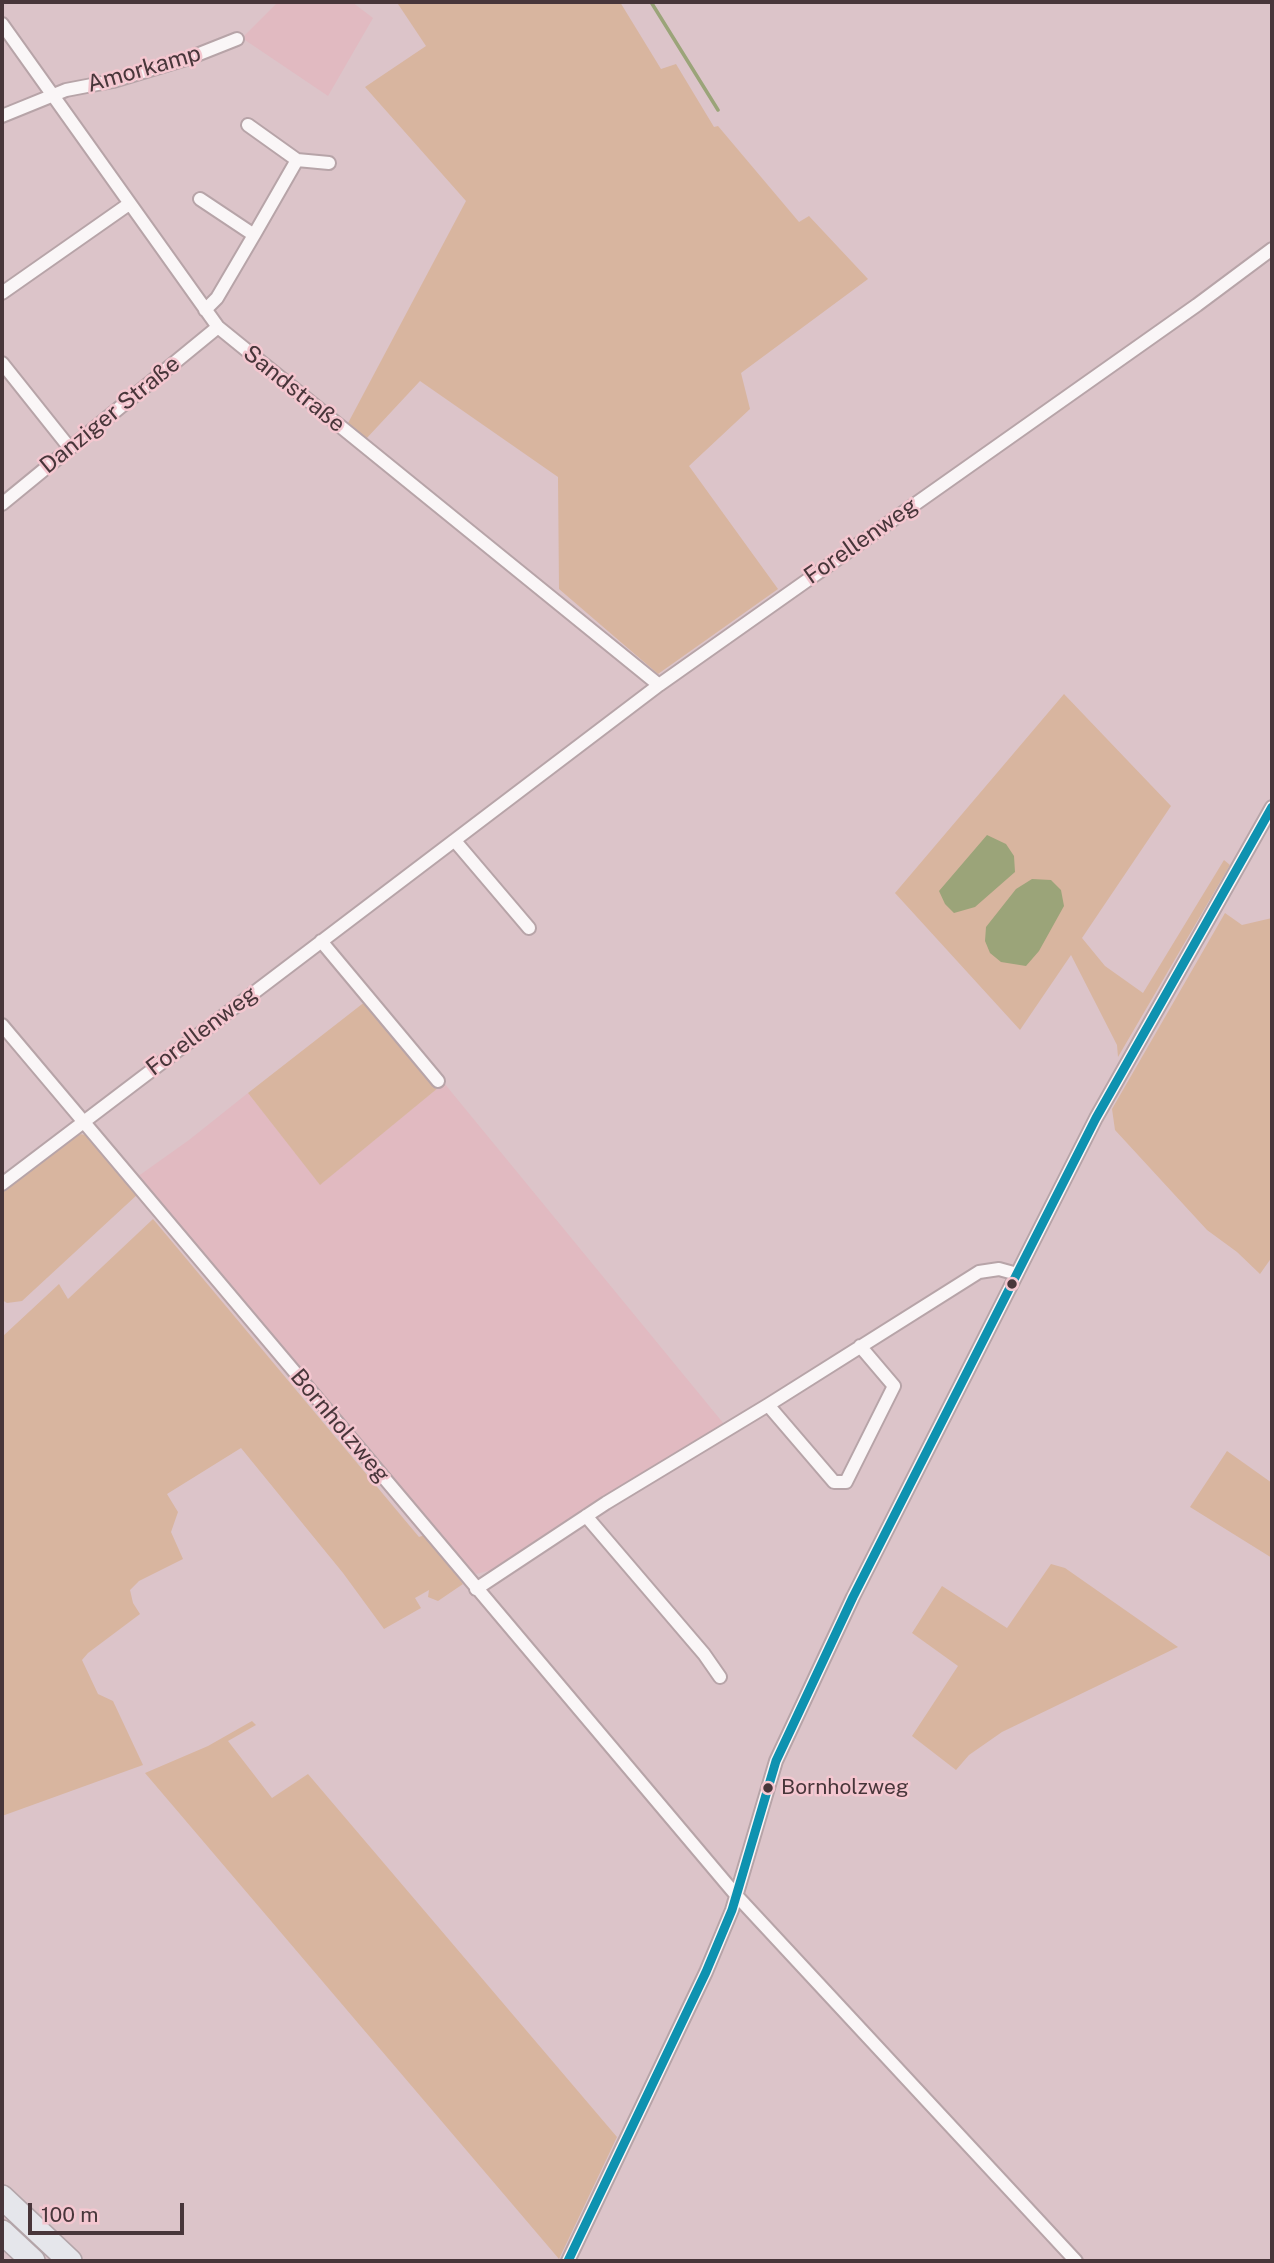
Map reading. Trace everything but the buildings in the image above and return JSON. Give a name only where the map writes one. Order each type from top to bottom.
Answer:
[{"type":"highway","points":[[2,2197],[70,2261]]},
{"type":"highway","points":[[2,2232],[33,2261]]},
{"type":"street","name":"Sandstraße","points":[[2,24],[218,327],[659,685]]},
{"type":"street","name":"Amorkamp","points":[[2,116],[51,95],[113,81],[189,58],[236,39]]},
{"type":"street","points":[[248,125],[297,160],[329,163]]},
{"type":"street","points":[[205,310],[217,298],[297,160]]},
{"type":"street","points":[[200,199],[254,235]]},
{"type":"street","points":[[2,293],[129,204]]},
{"type":"street","name":"Forellenweg","points":[[2,1184],[659,685],[1272,249]]},
{"type":"street","name":"Danziger Straße","points":[[2,504],[218,327]]},
{"type":"street","points":[[2,363],[69,447]]},
{"type":"street","points":[[568,2261],[706,1972],[736,1895],[773,1770],[853,1597],[1096,1118],[1272,807]]},
{"type":"street","points":[[455,841],[529,928]]},
{"type":"street","points":[[321,941],[438,1081]]},
{"type":"street","name":"Bornholzweg","points":[[2,1025],[736,1895],[1076,2261]]},
{"type":"street","points":[[476,1589],[586,1516],[979,1272],[999,1269],[1017,1274]]},
{"type":"street","points":[[768,1405],[834,1482],[846,1482],[894,1386],[860,1346]]},
{"type":"street","points":[[586,1516],[704,1654],[720,1677]]},
{"type":"shaded area","points":[[278,2],[352,2],[373,18],[328,96],[242,38]]},
{"type":"shaded area","points":[[620,2],[661,69],[676,64],[714,127],[718,126],[799,222],[809,216],[868,279],[741,373],[750,409],[689,466],[778,589],[658,674],[559,589],[558,477],[420,381],[365,440],[347,425],[466,201],[365,87],[426,46],[398,4]]},
{"type":"shaded area","points":[[1064,694],[1171,806],[1082,938],[1105,966],[1143,993],[1224,860],[1230,865],[1118,1057],[1117,1045],[1071,955],[1020,1030],[895,893]]},
{"type":"shaded area","points":[[987,835],[1006,844],[1014,856],[1015,872],[975,907],[954,913],[945,904],[939,891]]},
{"type":"shaded area","points":[[1032,879],[1051,880],[1061,890],[1064,906],[1039,951],[1026,966],[1001,962],[990,953],[985,941],[986,927],[1016,889]]},
{"type":"shaded area","points":[[1225,913],[1242,925],[1272,918],[1272,1257],[1260,1274],[1237,1252],[1207,1230],[1115,1130],[1112,1109]]},
{"type":"shaded area","points":[[366,1001],[438,1088],[320,1185],[248,1093]]},
{"type":"shaded area","points":[[444,1083],[724,1424],[496,1569],[476,1574],[458,1558],[137,1177],[248,1093],[320,1184]]},
{"type":"shaded area","points":[[79,1134],[87,1135],[138,1194],[22,1301],[7,1303],[2,1300],[2,1191]]},
{"type":"shaded area","points":[[153,1219],[419,1537],[425,1535],[463,1584],[438,1601],[428,1597],[429,1590],[415,1598],[421,1608],[384,1629],[343,1573],[241,1448],[167,1494],[178,1512],[171,1532],[183,1559],[139,1581],[130,1590],[133,1603],[140,1614],[82,1660],[98,1694],[113,1701],[143,1765],[2,1816],[2,1337],[59,1284],[68,1299]]},
{"type":"shaded area","points":[[1227,1451],[1272,1483],[1272,1558],[1190,1507]]},
{"type":"shaded area","points":[[1051,1564],[1065,1568],[1178,1647],[1002,1732],[969,1755],[956,1770],[912,1736],[958,1666],[912,1633],[942,1586],[1007,1628]]},
{"type":"shaded area","points":[[252,1721],[256,1725],[228,1741],[272,1798],[308,1774],[617,2137],[559,2259],[145,1773],[208,1746]]},
{"type":"waterway","points":[[651,2],[718,110]]},
{"type":"transit line","points":[[568,2261],[706,1972],[732,1910],[776,1761],[853,1597],[1096,1118],[1272,807]]},
{"type":"place","name":"Bornholzweg","points":[[768,1788]]}]
